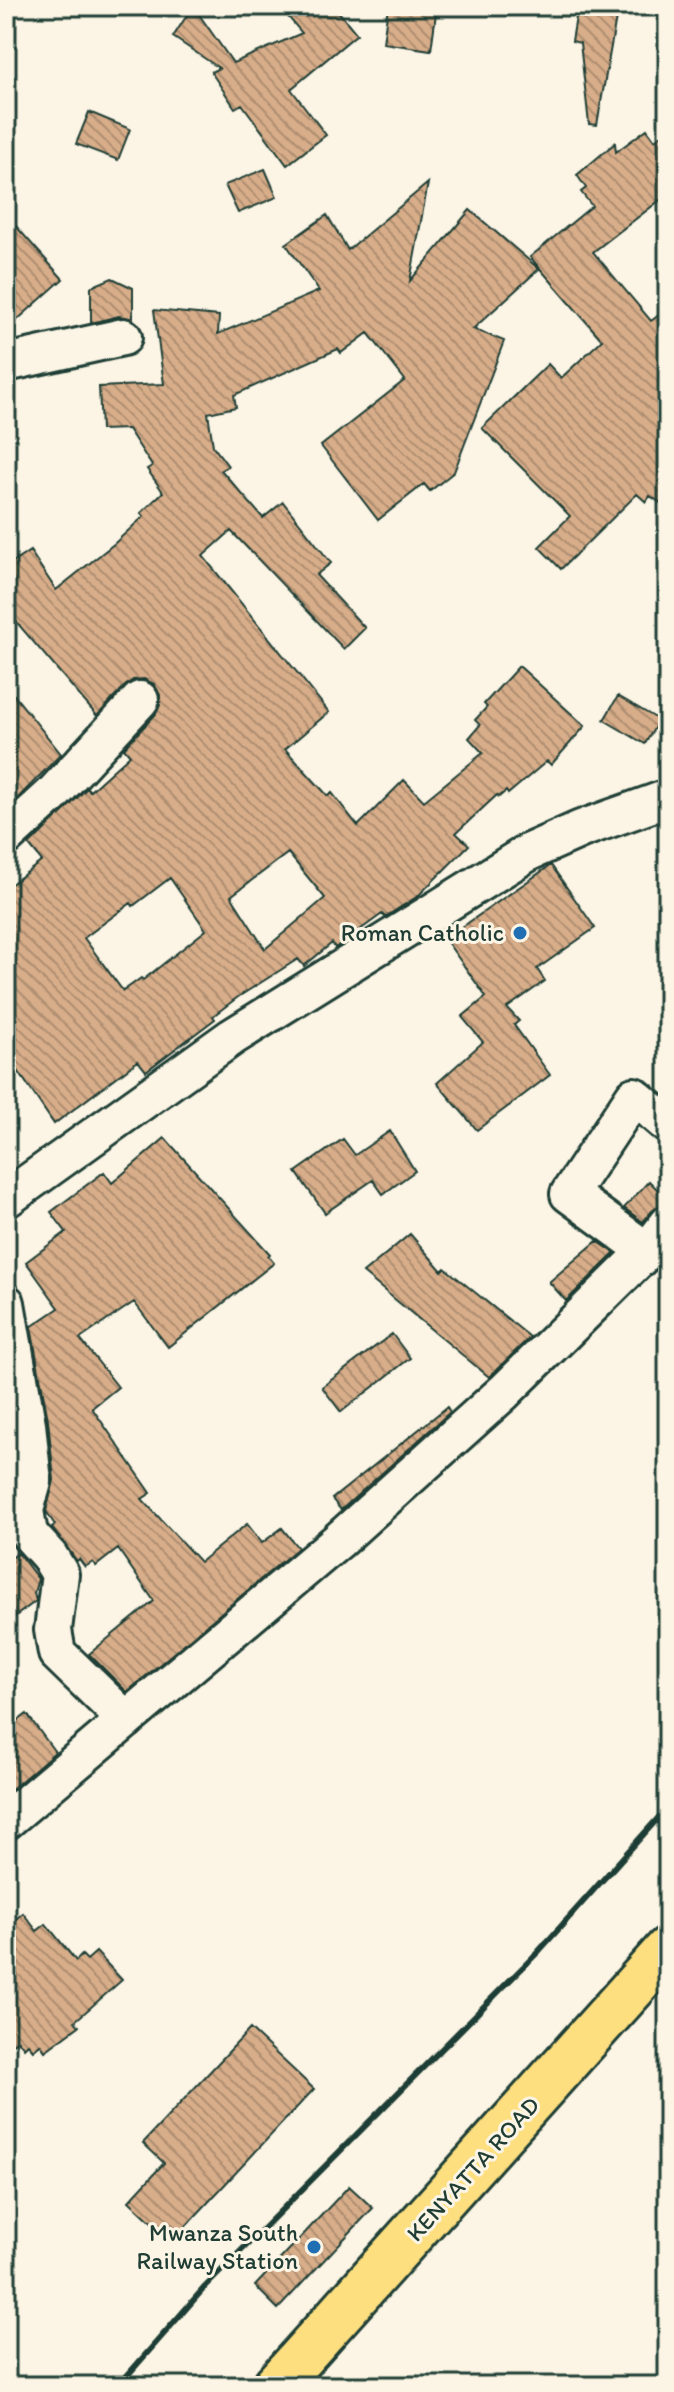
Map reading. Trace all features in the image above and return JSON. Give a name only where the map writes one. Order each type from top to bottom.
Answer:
[{"type":"highway","name":"KENYATTA ROAD","points":[[275,2386],[668,1949]]},
{"type":"street","points":[[6,363],[123,337]]},
{"type":"street","points":[[6,837],[52,795],[140,700]]},
{"type":"street","points":[[6,1199],[232,1037],[529,852],[668,798]]},
{"type":"street","points":[[6,1821],[362,1520],[504,1392],[658,1237],[569,1194],[634,1096],[668,1125]]},
{"type":"street","points":[[6,1303],[32,1468],[33,1482],[25,1510],[29,1534],[60,1574],[53,1630],[57,1653],[126,1720]]},
{"type":"building","points":[[193,6],[233,63],[302,33],[279,6],[334,6],[357,34],[291,89],[326,135],[287,165],[242,104],[235,108],[211,72],[219,68],[173,37]]},
{"type":"building","points":[[388,6],[437,6],[431,50],[383,43]]},
{"type":"building","points":[[577,11],[616,18],[597,125],[589,124],[580,43],[572,41]]},
{"type":"building","points":[[89,112],[130,129],[118,160],[76,144]]},
{"type":"building","points":[[647,129],[655,140],[668,130],[668,168],[661,174],[668,183],[668,194],[593,252],[651,321],[668,308],[668,508],[650,496],[646,502],[637,494],[561,569],[539,547],[570,516],[482,428],[548,364],[561,378],[602,340],[530,257],[592,206],[581,192],[586,188],[577,175],[615,143],[616,152]]},
{"type":"building","points":[[265,169],[277,197],[238,213],[225,185]]},
{"type":"building","points":[[428,183],[410,281],[470,210],[539,269],[473,329],[504,341],[454,472],[430,491],[424,484],[378,520],[321,446],[405,380],[368,333],[341,353],[338,349],[234,395],[236,407],[208,413],[213,446],[228,466],[221,470],[263,518],[283,502],[331,563],[316,575],[365,628],[344,649],[231,531],[203,556],[329,712],[285,749],[328,796],[332,793],[358,826],[404,780],[424,801],[483,753],[469,738],[480,725],[475,720],[487,707],[484,704],[519,666],[585,726],[551,765],[547,761],[508,794],[506,791],[499,797],[497,795],[456,833],[469,845],[418,896],[385,917],[382,914],[335,948],[332,943],[304,966],[298,959],[238,997],[213,1016],[215,1019],[146,1071],[138,1061],[54,1124],[6,1053],[6,888],[42,861],[29,845],[87,788],[90,791],[130,755],[124,748],[156,714],[160,695],[154,684],[144,679],[133,680],[97,716],[6,610],[6,567],[30,551],[56,590],[115,543],[144,516],[141,513],[163,492],[147,469],[152,466],[128,429],[101,430],[99,387],[164,384],[154,310],[219,316],[218,334],[319,291],[286,244],[327,215],[348,250]],"holes":[[[288,853],[325,898],[265,949],[231,896]],[[170,878],[206,930],[143,980],[141,978],[123,991],[84,938]]]},
{"type":"building","points":[[6,215],[63,279],[6,330]]},
{"type":"building","points":[[112,278],[133,288],[133,319],[119,316],[91,323],[91,287]]},
{"type":"building","points":[[6,685],[61,754],[13,803],[6,794]]},
{"type":"building","points":[[618,696],[659,720],[645,744],[604,720]]},
{"type":"building","points":[[551,865],[595,928],[537,969],[545,981],[507,1008],[519,1021],[514,1025],[550,1075],[477,1130],[437,1083],[483,1042],[462,1017],[486,997],[445,939]]},
{"type":"building","points":[[390,1131],[415,1171],[383,1194],[373,1180],[325,1213],[296,1172],[343,1139],[355,1155]]},
{"type":"building","points":[[165,1138],[270,1254],[268,1256],[274,1263],[168,1347],[134,1302],[80,1339],[118,1387],[92,1408],[151,1493],[142,1499],[200,1562],[247,1524],[262,1543],[282,1528],[298,1548],[127,1692],[89,1654],[154,1601],[118,1549],[96,1566],[93,1562],[85,1567],[52,1528],[55,1525],[46,1511],[54,1480],[48,1420],[31,1327],[59,1308],[26,1262],[66,1232],[51,1212],[104,1172],[112,1183]]},
{"type":"building","points":[[649,1181],[668,1200],[643,1222],[624,1208]]},
{"type":"building","points":[[410,1234],[442,1271],[445,1268],[530,1337],[489,1377],[363,1273]]},
{"type":"building","points":[[597,1241],[615,1253],[566,1301],[549,1282]]},
{"type":"building","points":[[392,1334],[410,1358],[341,1412],[322,1387]]},
{"type":"building","points":[[447,1407],[450,1412],[341,1510],[332,1499]]},
{"type":"building","points":[[18,1553],[38,1579],[34,1593],[36,1601],[6,1623],[6,1555],[9,1560]]},
{"type":"building","points":[[27,1714],[55,1752],[6,1794],[6,1730]]},
{"type":"building","points":[[23,1913],[37,1931],[46,1924],[76,1961],[82,1955],[87,1960],[96,1952],[122,1980],[75,2021],[79,2026],[45,2051],[40,2044],[33,2050],[28,2044],[24,2048],[18,2040],[6,2049],[6,1927]]},
{"type":"building","points":[[250,2029],[314,2089],[172,2241],[129,2201],[164,2163],[143,2143]]},
{"type":"building","name":"Mwanza South Railway Station","points":[[349,2186],[373,2208],[278,2309],[255,2286]]},
{"type":"railway","points":[[118,2386],[205,2287],[538,1952],[668,1807]]},
{"type":"place","name":"Roman Catholic","points":[[520,933]]},
{"type":"place","name":"Mwanza South Railway Station","points":[[314,2247]]}]
